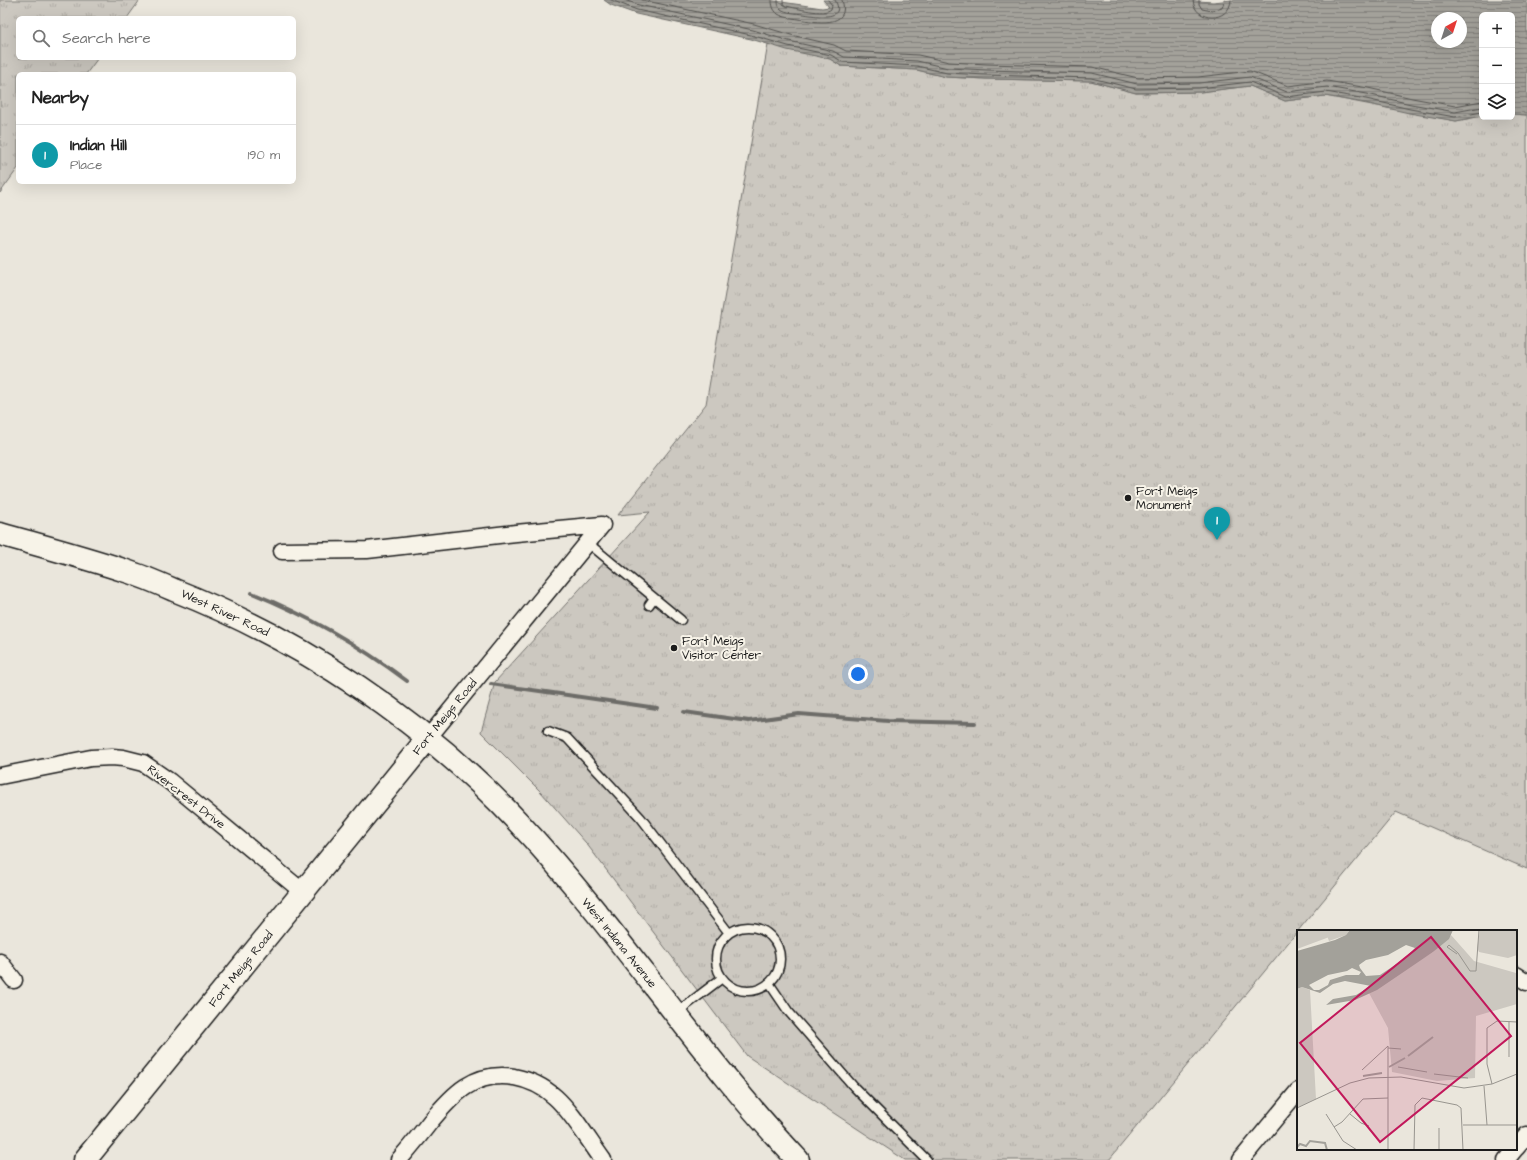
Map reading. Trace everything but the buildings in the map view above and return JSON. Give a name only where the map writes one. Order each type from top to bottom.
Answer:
[{"type":"main road","name":"West River Road","points":[[0,534],[127,571],[196,598],[246,621],[290,644],[337,672],[428,738]]},
{"type":"main road","name":"Fort Meigs Road","points":[[84,1160],[428,738]]},
{"type":"main road","name":"West Indiana Avenue","points":[[428,738],[462,767],[518,821],[564,874],[726,1077],[798,1160]]},
{"type":"street","name":"Fort Meigs Road","points":[[282,551],[367,550],[602,525],[428,738]]},
{"type":"street","name":"Rivercrest Drive","points":[[0,776],[92,758],[123,758],[143,763],[169,781],[303,892]]},
{"type":"street","points":[[0,962],[14,980]]},
{"type":"street","points":[[1517,976],[1527,982]]},
{"type":"street","points":[[399,1160],[453,1095],[470,1084],[490,1077],[500,1076],[520,1078],[530,1081],[548,1091],[563,1105],[603,1160]]},
{"type":"street","points":[[1241,1160],[1297,1092]]},
{"type":"street","points":[[1517,1147],[1527,1135]]},
{"type":"street","points":[[1506,1160],[1514,1150]]},
{"type":"lane","points":[[588,543],[681,620]]},
{"type":"lane","points":[[649,605],[654,598]]},
{"type":"lane","points":[[548,731],[567,738],[641,818],[729,933]]},
{"type":"lane","points":[[747,926],[766,932],[773,939],[778,947],[780,967],[770,984],[761,989],[751,991],[740,990],[731,986],[722,978],[718,970],[716,960],[717,950],[721,941],[729,933],[738,928],[747,926]]},
{"type":"lane","points":[[675,1013],[722,978]]},
{"type":"lane","points":[[770,984],[788,1011],[854,1087],[927,1160]]},
{"type":"green space","points":[[0,0],[140,0],[128,16],[16,16],[16,60],[96,60],[88,72],[16,72],[16,171],[0,193]]},
{"type":"green space","points":[[768,44],[830,59],[841,66],[917,70],[946,77],[1091,81],[1136,93],[1200,92],[1250,86],[1285,101],[1325,96],[1456,121],[1479,117],[1479,120],[1515,120],[1515,114],[1527,115],[1527,869],[1396,812],[1299,930],[1297,930],[1297,932],[1109,1160],[905,1160],[747,1056],[586,843],[541,792],[481,732],[495,682],[650,512],[618,515],[706,404]]},
{"type":"water","points":[[604,0],[768,0],[822,8],[829,7],[823,0],[1182,0],[1213,2],[1232,0],[1527,0],[1527,115],[1515,114],[1515,12],[1479,12],[1479,117],[1456,121],[1325,96],[1285,101],[1250,86],[1200,92],[1136,93],[1091,81],[946,77],[917,70],[841,66],[830,59],[787,50],[751,39],[636,14],[611,5]]},
{"type":"waterway","points":[[252,593],[313,621],[370,655],[407,681]]},
{"type":"waterway","points":[[491,684],[657,708]]},
{"type":"waterway","points":[[684,712],[749,721],[799,714],[888,721],[975,723]]},
{"type":"place","name":"Fort Meigs Monument","points":[[1128,498]]},
{"type":"place","name":"Indian Hill","points":[[1217,540]]},
{"type":"place","name":"Fort Meigs Visitor Center","points":[[674,648]]}]
